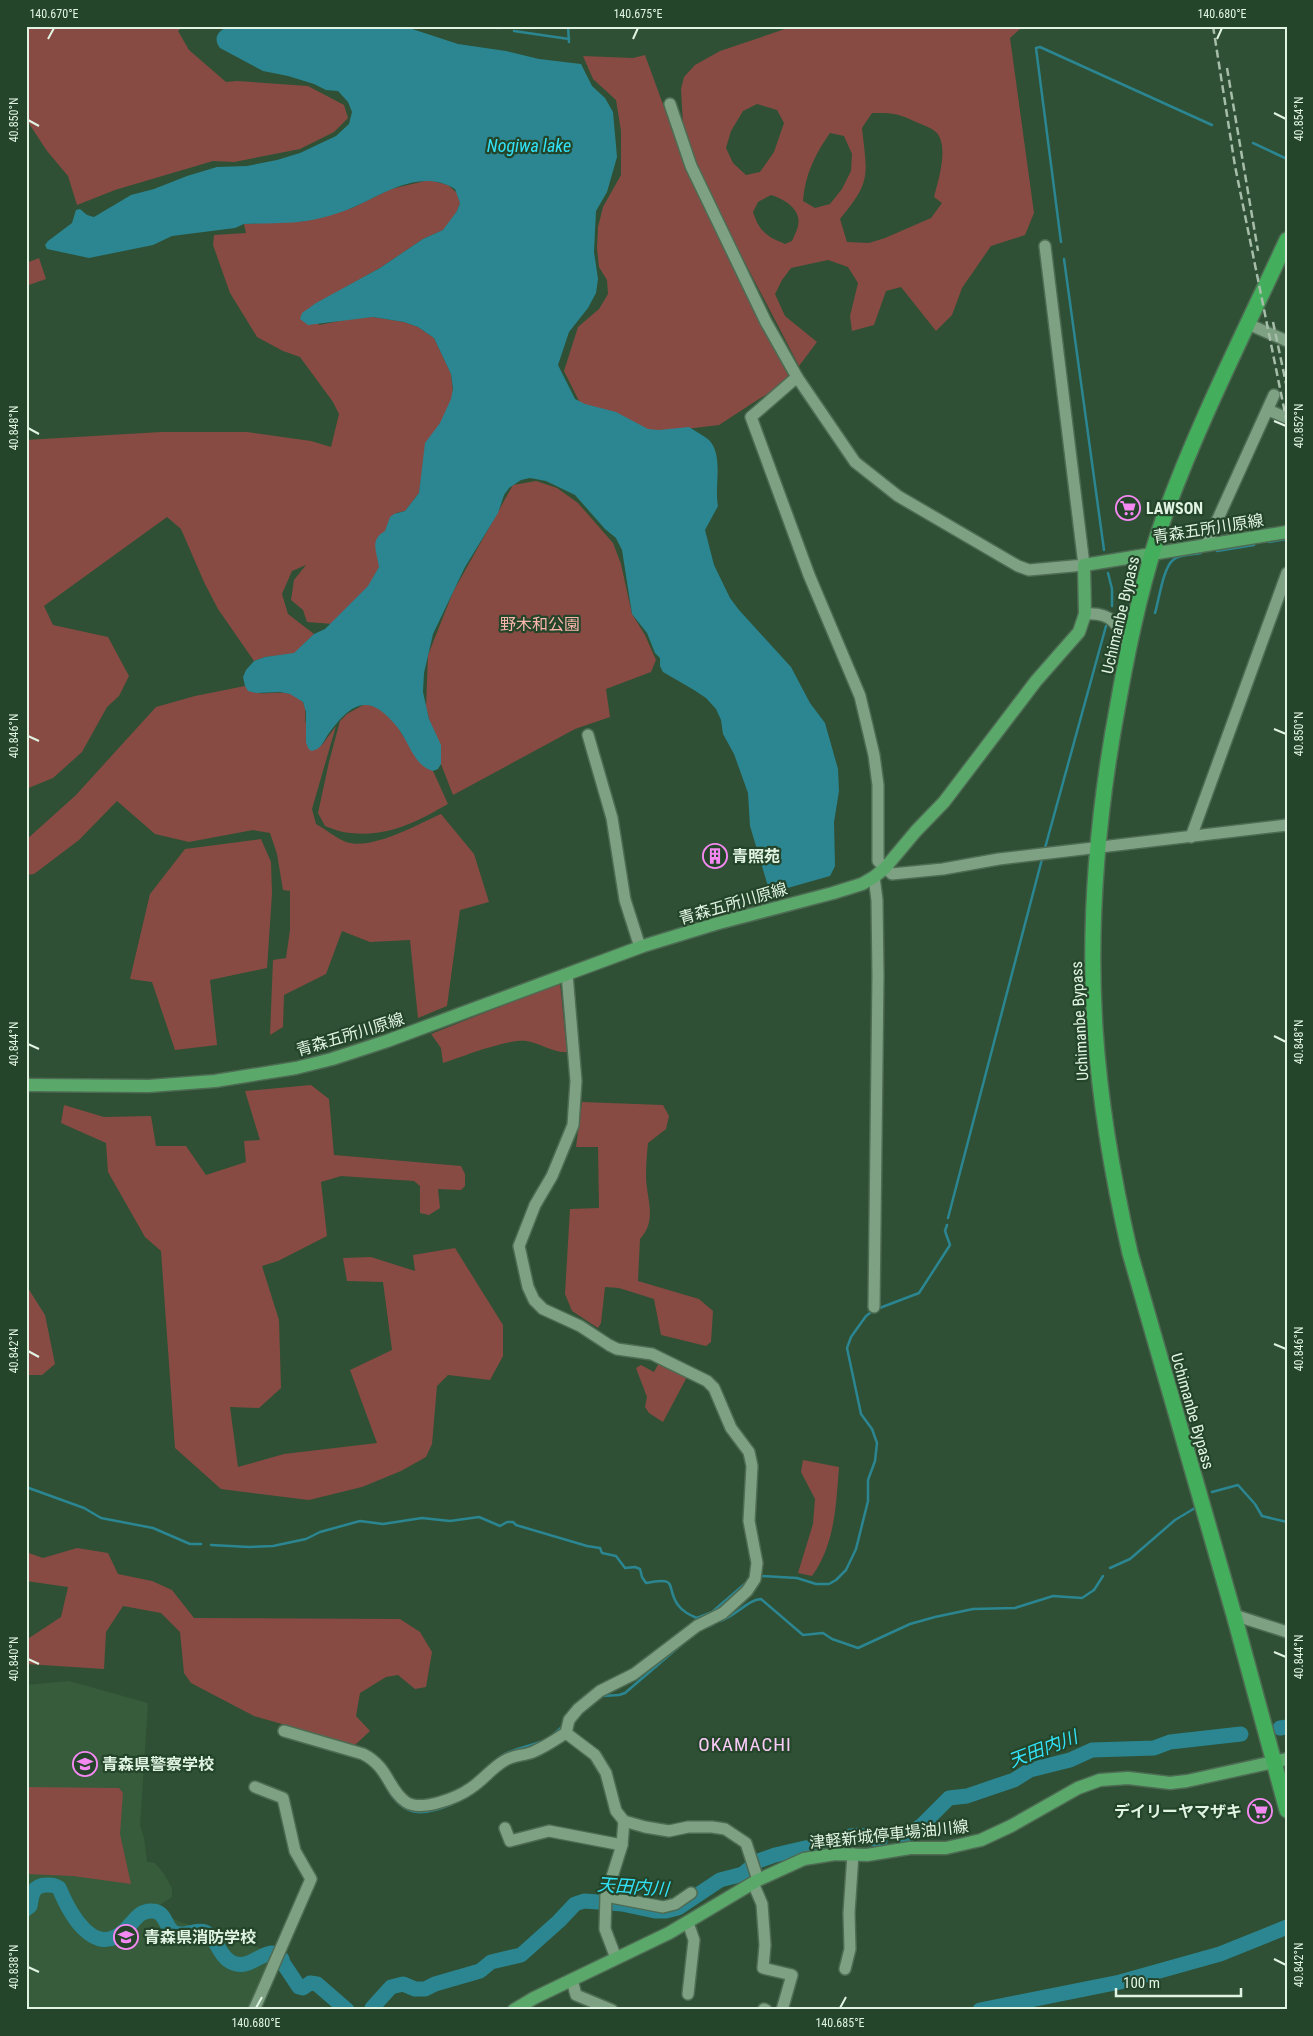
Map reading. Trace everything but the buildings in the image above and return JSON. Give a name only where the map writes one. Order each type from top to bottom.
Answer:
[{"type":"highway","name":"Uchimanbe Bypass","points":[[1287,240],[1282,263],[1248,324],[1191,451],[1152,554],[1140,594],[1110,744],[1097,848],[1093,939],[1095,1027],[1101,1093],[1117,1196],[1130,1253],[1234,1615],[1280,1761],[1287,1810]]},
{"type":"main road","name":"青森五所川原線","points":[[26,1086],[148,1086],[215,1081],[296,1068],[332,1059],[387,1041],[640,947],[715,924],[833,893],[874,878],[944,802],[1036,680],[1079,632],[1085,614],[1084,565],[1287,532]]},
{"type":"main road","name":"津軽新城停車場油川線","points":[[514,2010],[534,1998],[688,1923],[755,1882],[804,1859],[835,1854],[867,1854],[910,1848],[946,1848],[981,1840],[1011,1826],[1078,1788],[1100,1780],[1128,1778],[1170,1783],[1187,1782],[1280,1761]]},
{"type":"street","points":[[670,104],[702,192],[766,322],[797,377],[855,462],[898,496],[1024,569],[1042,570],[1084,565],[1045,246]]},
{"type":"street","points":[[1248,324],[1287,341]]},
{"type":"street","points":[[797,377],[751,417],[809,575],[860,696],[874,755],[878,785],[878,861],[885,868],[892,874],[944,869],[1000,859],[1287,825]]},
{"type":"street","points":[[1206,545],[1274,395]]},
{"type":"street","points":[[1268,410],[1287,418]]},
{"type":"street","points":[[1191,837],[1287,573]]},
{"type":"street","points":[[1085,614],[1098,613],[1112,620],[1120,629],[1128,649]]},
{"type":"street","points":[[588,735],[612,818],[625,900],[640,947]]},
{"type":"street","points":[[874,878],[877,900],[878,976],[874,1307]]},
{"type":"street","points":[[284,1731],[364,1754],[374,1759],[383,1769],[399,1795],[406,1802],[415,1806],[444,1802],[470,1789],[504,1760],[549,1745],[566,1733],[570,1720],[578,1709],[600,1691],[634,1674],[697,1626],[723,1613],[747,1591],[755,1579],[757,1563],[749,1521],[752,1466],[749,1452],[731,1428],[714,1388],[707,1381],[652,1354],[617,1349],[609,1345],[580,1326],[543,1309],[534,1300],[528,1287],[519,1246],[535,1204],[552,1176],[573,1125],[576,1081],[567,974]]},
{"type":"street","points":[[1234,1615],[1287,1632]]},
{"type":"street","points":[[566,1733],[596,1755],[606,1773],[616,1811],[624,1821],[656,1830],[669,1831],[688,1827],[712,1827],[725,1830],[746,1843],[762,1904],[765,1945],[763,1968],[792,1974],[782,2010]]},
{"type":"street","points":[[254,2010],[311,1879],[296,1851],[283,1798],[256,1787]]},
{"type":"street","points":[[616,1958],[605,1929],[606,1901],[622,1845],[624,1821]]},
{"type":"street","points":[[505,1828],[510,1841],[549,1831],[622,1845]]},
{"type":"street","points":[[846,1969],[850,1949],[849,1913],[853,1854]]},
{"type":"street","points":[[606,1901],[663,1907],[675,1904],[691,1893]]},
{"type":"street","points":[[688,1923],[694,1940],[688,1994]]},
{"type":"street","points":[[572,1980],[576,1995],[612,2010]]},
{"type":"shaded area","points":[[69,1681],[148,1703],[140,1826],[144,1838],[147,1862],[155,1863],[172,1888],[172,1897],[154,1909],[178,1921],[275,1953],[250,2010],[26,2010],[26,1685]]},
{"type":"green space","points":[[31,26],[183,26],[178,31],[189,50],[226,82],[237,81],[308,86],[344,105],[348,118],[334,132],[300,149],[234,162],[213,161],[115,190],[77,205],[68,176],[47,151],[26,119],[26,32]]},
{"type":"green space","points":[[794,26],[1019,26],[1020,29],[1010,38],[1034,213],[1025,235],[991,246],[962,288],[952,315],[936,331],[901,287],[886,291],[874,325],[852,331],[850,316],[858,283],[848,267],[828,260],[791,268],[775,294],[785,316],[817,342],[799,366],[704,184],[683,124],[681,89],[684,77],[695,65],[720,51]],"holes":[[[757,104],[777,110],[784,123],[774,152],[760,172],[746,175],[733,163],[726,148],[731,131],[743,111]],[[872,113],[899,115],[935,131],[942,147],[940,174],[934,197],[942,203],[931,218],[869,243],[847,242],[840,219],[858,195],[865,177],[866,167],[862,128]],[[830,133],[844,136],[852,154],[851,171],[842,189],[830,204],[815,208],[803,201],[804,191],[815,157]],[[771,195],[786,202],[795,210],[799,220],[798,228],[792,241],[785,244],[773,239],[761,229],[753,212],[758,202]]]},
{"type":"green space","points":[[645,55],[684,162],[750,303],[790,379],[719,425],[653,433],[580,403],[564,371],[578,327],[599,309],[608,294],[607,280],[599,267],[597,248],[598,227],[603,207],[621,175],[621,131],[616,100],[593,79],[583,56],[633,58]]},
{"type":"green space","points":[[429,180],[448,185],[457,193],[460,203],[448,225],[443,230],[423,239],[380,268],[312,306],[319,325],[355,318],[373,317],[404,322],[418,327],[434,338],[451,374],[454,401],[423,466],[419,493],[405,511],[396,513],[379,567],[366,592],[333,624],[307,622],[303,610],[291,600],[294,580],[306,565],[292,571],[282,594],[288,614],[314,634],[294,654],[265,657],[254,661],[218,609],[181,529],[167,517],[44,606],[53,625],[108,637],[129,676],[119,696],[107,707],[82,752],[53,778],[26,789],[26,440],[161,432],[247,432],[311,441],[331,447],[339,414],[333,402],[300,357],[283,351],[257,337],[230,293],[213,245],[214,235],[246,233],[244,224],[306,221],[352,208],[391,189]]},
{"type":"green space","points":[[39,258],[46,279],[26,286],[26,263]]},
{"type":"green space","name":"野木和公園","points":[[536,481],[557,488],[578,503],[613,543],[621,564],[632,614],[645,635],[656,660],[651,672],[606,689],[610,717],[575,729],[453,795],[441,764],[426,707],[428,655],[453,592],[513,485]]},
{"type":"green space","points":[[245,686],[255,693],[283,693],[301,699],[305,707],[307,727],[322,745],[336,726],[312,809],[316,824],[346,842],[356,844],[381,840],[441,814],[474,854],[489,902],[460,910],[447,1006],[418,1018],[410,940],[370,942],[342,931],[326,974],[284,995],[283,1027],[270,1035],[273,960],[286,958],[290,930],[290,891],[283,890],[277,854],[270,833],[253,830],[189,842],[155,834],[117,801],[79,840],[34,874],[26,875],[26,840],[76,795],[156,707],[195,696]]},
{"type":"green space","points":[[383,700],[403,736],[433,771],[448,804],[402,827],[378,833],[348,833],[325,826],[318,813],[340,721],[347,714],[365,704]]},
{"type":"green space","points":[[261,839],[271,862],[272,894],[267,968],[210,980],[217,1045],[175,1050],[152,982],[130,979],[150,894],[185,849]]},
{"type":"green space","points":[[560,983],[567,1052],[557,1051],[531,1042],[518,1041],[485,1049],[443,1063],[441,1048],[431,1034]]},
{"type":"green space","points":[[311,1085],[329,1099],[334,1155],[461,1166],[465,1174],[465,1186],[461,1190],[438,1189],[440,1208],[429,1215],[420,1213],[420,1186],[414,1181],[341,1176],[321,1182],[327,1236],[278,1261],[262,1266],[279,1320],[281,1388],[259,1408],[230,1407],[238,1467],[284,1454],[377,1443],[350,1370],[392,1350],[383,1282],[347,1281],[343,1258],[371,1257],[415,1271],[413,1255],[455,1248],[503,1325],[503,1356],[490,1380],[448,1375],[437,1386],[432,1444],[426,1457],[401,1471],[362,1487],[309,1500],[221,1489],[175,1448],[161,1251],[145,1237],[108,1172],[106,1143],[61,1123],[64,1105],[104,1117],[151,1116],[156,1146],[186,1146],[206,1175],[246,1162],[244,1141],[260,1140],[245,1091]]},
{"type":"green space","points":[[582,1102],[663,1105],[669,1116],[666,1129],[648,1143],[646,1184],[650,1216],[649,1224],[640,1239],[638,1281],[699,1299],[713,1311],[711,1342],[706,1346],[661,1335],[654,1299],[619,1288],[605,1287],[601,1323],[598,1328],[572,1311],[565,1294],[570,1209],[599,1208],[598,1147],[576,1147]]},
{"type":"green space","points":[[26,1285],[45,1315],[55,1364],[42,1375],[26,1375]]},
{"type":"green space","points":[[660,1361],[688,1375],[663,1422],[649,1413],[645,1407],[647,1397],[636,1368],[641,1365],[654,1372]]},
{"type":"green space","points":[[803,1460],[839,1467],[830,1538],[820,1564],[812,1576],[798,1573],[813,1524],[815,1499],[801,1472]]},
{"type":"green space","points":[[77,1548],[108,1553],[118,1574],[152,1581],[172,1590],[194,1618],[400,1619],[420,1632],[432,1652],[426,1687],[415,1689],[398,1675],[386,1677],[360,1693],[356,1716],[370,1731],[355,1745],[254,1716],[191,1683],[184,1673],[180,1632],[161,1613],[123,1606],[106,1632],[104,1669],[26,1664],[26,1640],[61,1617],[68,1587],[26,1581],[26,1552],[43,1558]]},
{"type":"green space","points":[[26,1787],[119,1788],[123,1793],[120,1834],[131,1884],[73,1876],[26,1874]]},
{"type":"water","name":"Nogiwa lake","points":[[230,26],[403,26],[458,44],[506,51],[539,59],[581,64],[592,86],[605,98],[613,112],[617,157],[607,192],[596,211],[594,252],[598,279],[596,293],[588,308],[569,332],[558,365],[575,399],[585,404],[616,412],[648,429],[659,430],[689,427],[709,440],[714,447],[717,463],[718,506],[705,530],[714,565],[730,598],[739,610],[791,667],[810,703],[825,723],[838,769],[839,791],[834,822],[835,866],[830,876],[770,893],[750,826],[748,793],[734,754],[723,734],[721,720],[716,709],[706,698],[663,672],[660,666],[660,658],[655,653],[647,633],[632,614],[622,550],[616,538],[605,529],[575,495],[546,481],[530,478],[521,480],[509,488],[504,495],[498,513],[465,567],[433,634],[424,673],[423,692],[429,719],[441,745],[441,764],[438,769],[433,771],[421,764],[388,716],[369,705],[361,705],[344,715],[321,746],[311,751],[306,742],[306,712],[303,702],[290,694],[280,692],[256,693],[248,691],[243,677],[254,661],[265,657],[294,653],[314,634],[325,629],[368,586],[379,567],[375,547],[377,538],[385,531],[390,517],[405,511],[419,493],[425,443],[440,423],[451,399],[453,389],[451,374],[434,338],[418,327],[404,322],[373,317],[308,325],[300,319],[302,313],[316,303],[380,268],[423,239],[443,230],[457,211],[460,203],[455,189],[442,183],[416,182],[403,185],[354,207],[312,220],[291,223],[244,224],[235,228],[172,236],[153,245],[89,258],[47,249],[45,245],[48,241],[72,223],[76,210],[80,209],[87,215],[94,217],[131,195],[154,189],[187,176],[217,167],[247,166],[300,153],[336,136],[349,124],[352,112],[348,102],[338,91],[326,90],[288,76],[263,71],[220,48],[217,40],[218,34]]},
{"type":"waterway","points":[[492,26],[498,28]]},
{"type":"waterway","points":[[568,26],[569,42]]},
{"type":"waterway","points":[[514,31],[569,39]]},
{"type":"waterway","points":[[1061,242],[1036,48],[1040,47],[1212,125]]},
{"type":"waterway","points":[[1253,143],[1287,159]]},
{"type":"waterway","points":[[1064,259],[1104,550]]},
{"type":"waterway","points":[[1269,542],[1287,539]]},
{"type":"waterway","points":[[1217,551],[1254,545]]},
{"type":"waterway","points":[[1155,613],[1164,577],[1173,560],[1186,555],[1201,553]]},
{"type":"waterway","points":[[1108,573],[1112,589],[1112,606]]},
{"type":"waterway","points":[[1045,848],[1106,626]]},
{"type":"waterway","points":[[948,1218],[1042,859]]},
{"type":"waterway","points":[[877,1309],[919,1293],[950,1245],[945,1231],[947,1225]]},
{"type":"waterway","points":[[760,1576],[797,1578],[816,1584],[829,1584],[846,1570],[856,1549],[868,1501],[868,1480],[875,1461],[877,1443],[872,1429],[861,1414],[847,1348],[851,1337],[870,1313]]},
{"type":"waterway","points":[[1212,1492],[1238,1485],[1255,1504],[1262,1516],[1287,1522]]},
{"type":"waterway","points":[[26,1487],[84,1508],[101,1518],[153,1528],[190,1544],[201,1544]]},
{"type":"waterway","points":[[1110,1568],[1130,1559],[1175,1520],[1195,1508]]},
{"type":"waterway","points":[[211,1545],[273,1546],[306,1539],[320,1532],[360,1521],[383,1524],[422,1518],[450,1521],[479,1517],[500,1526],[507,1522],[513,1522],[516,1525],[587,1546],[600,1548],[602,1553],[616,1556],[625,1568],[635,1567],[640,1569],[646,1583],[668,1582],[674,1599],[680,1607],[697,1618],[712,1612],[747,1582]]},
{"type":"waterway","points":[[720,1621],[751,1602],[761,1599],[803,1635],[823,1633],[832,1639],[858,1648],[910,1624],[935,1617],[973,1609],[1015,1608],[1053,1596],[1082,1598],[1094,1590],[1103,1576]]},
{"type":"waterway","points":[[708,1627],[714,1624]]},
{"type":"waterway","points":[[602,1696],[625,1693],[681,1645]]},
{"type":"waterway","points":[[554,1734],[563,1726]]},
{"type":"waterway","name":"天田内川","points":[[1280,1728],[1287,1727]]},
{"type":"waterway","name":"天田内川","points":[[904,1838],[922,1825],[949,1798],[967,1796],[1014,1780],[1030,1770],[1070,1760],[1092,1750],[1154,1748],[1170,1742],[1241,1734]]},
{"type":"waterway","points":[[500,1757],[543,1741]]},
{"type":"waterway","points":[[387,1788],[400,1805],[415,1812],[432,1811],[452,1804]]},
{"type":"waterway","name":"天田内川","points":[[372,2008],[391,1987],[403,1984],[415,1989],[425,1989],[435,1984],[480,1971],[491,1962],[521,1955],[575,1904],[584,1901],[622,1904],[655,1911],[666,1911],[678,1908],[720,1880],[743,1874],[758,1861],[775,1855],[805,1848],[834,1845],[845,1838],[856,1835],[868,1836],[880,1841]]},
{"type":"waterway","name":"天田内川","points":[[26,1909],[30,1906],[36,1888],[42,1885],[56,1886],[59,1888],[76,1920],[93,1936],[103,1939],[114,1938],[144,1912],[160,1913],[172,1931],[176,1933],[205,1932],[212,1938],[224,1957],[233,1963],[248,1963],[272,1953],[282,1959],[299,1987],[303,1988],[310,1983],[317,1984],[347,2010]]},
{"type":"waterway","name":"天田内川","points":[[980,2010],[1120,1982],[1220,1954],[1287,1927]]},
{"type":"railway","points":[[1213,26],[1235,166],[1287,423]]},
{"type":"railway","points":[[1227,68],[1258,251]]},
{"type":"railway","points":[[1273,322],[1287,388]]},
{"type":"place","name":"LAWSON","points":[[1128,508]]},
{"type":"place","name":"青照苑","points":[[715,856]]},
{"type":"place","name":"青森県警察学校","points":[[85,1764]]},
{"type":"place","name":"デイリーヤマザキ","points":[[1260,1811]]},
{"type":"place","name":"青森県消防学校","points":[[126,1937]]},
{"type":"district","name":"OKAMACHI","points":[[745,1744]]}]
